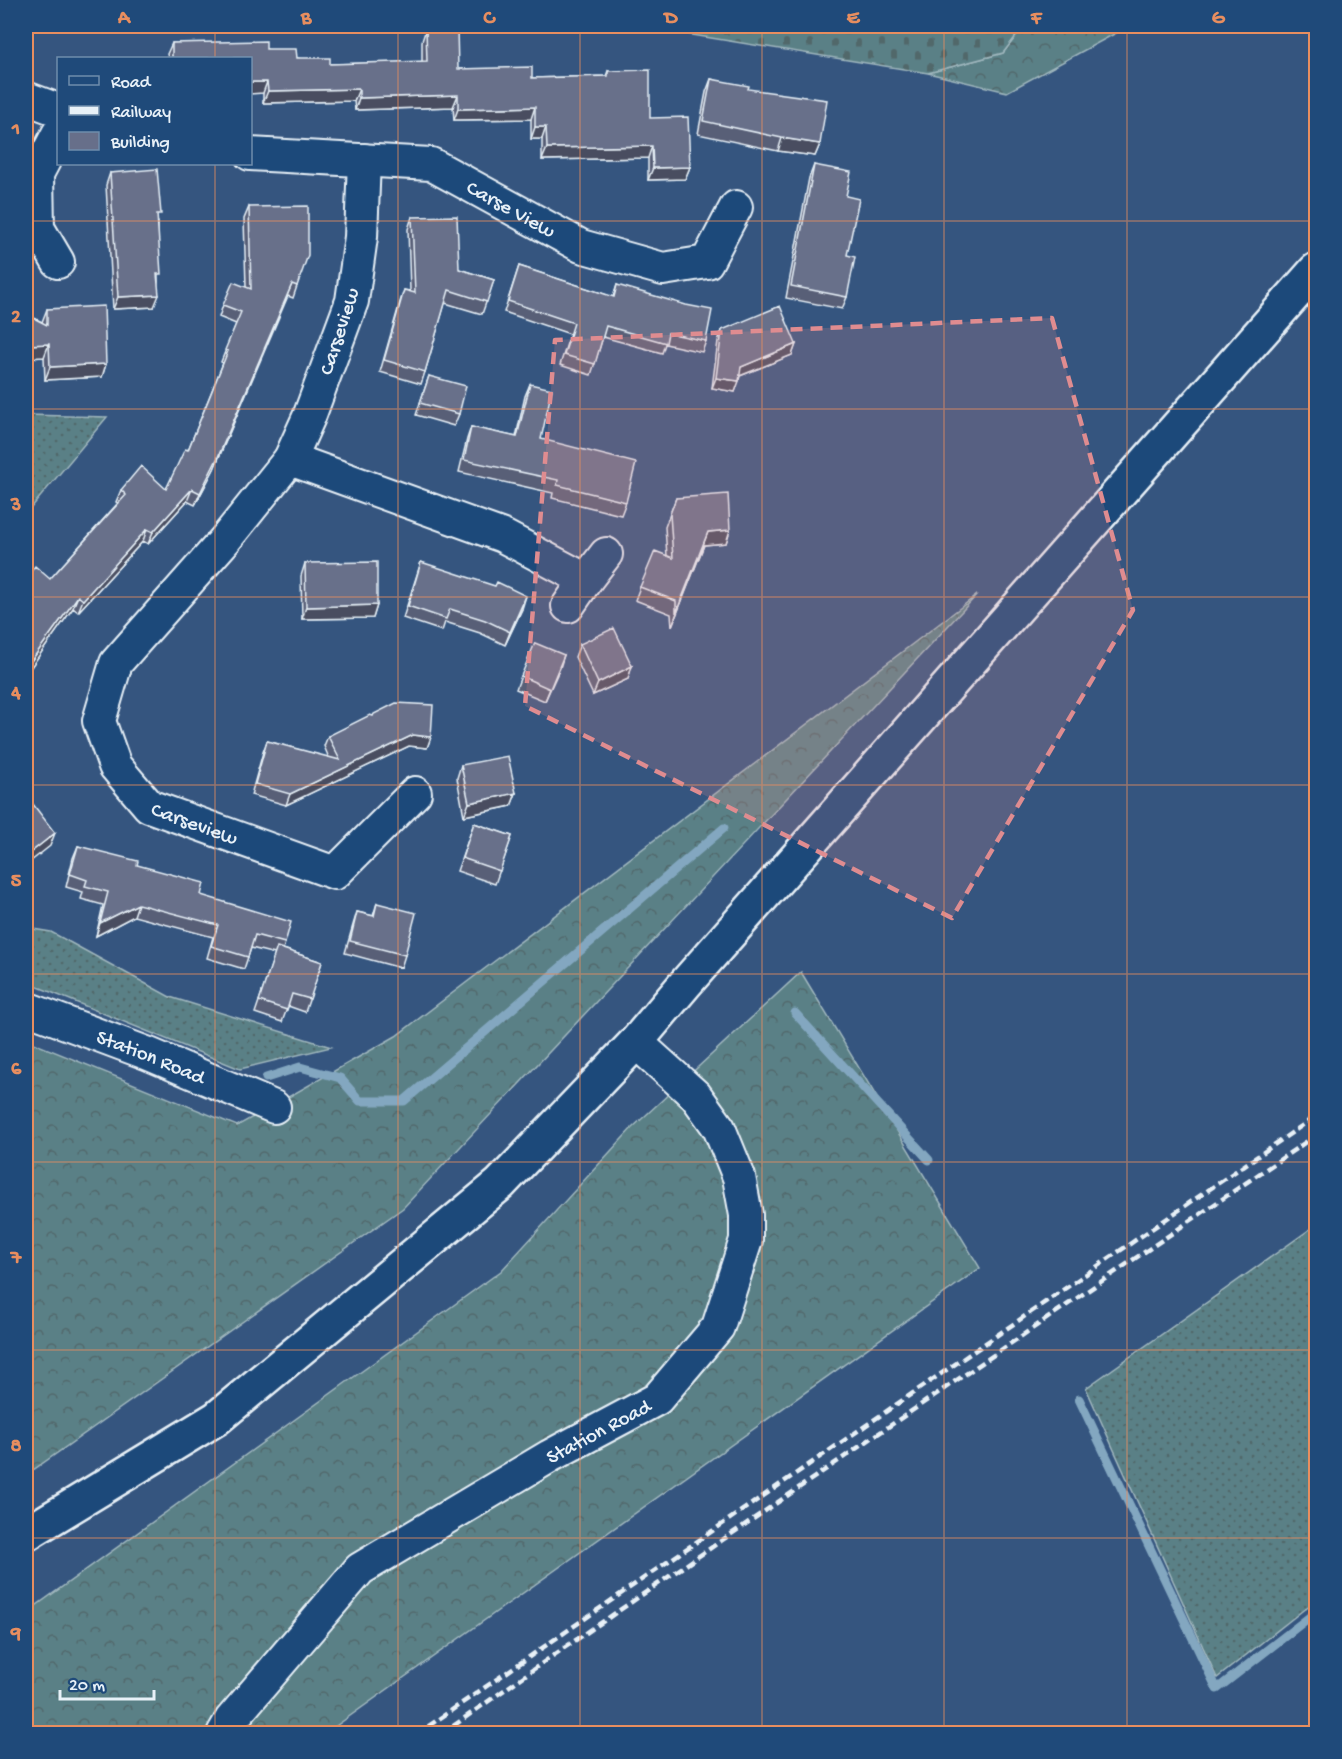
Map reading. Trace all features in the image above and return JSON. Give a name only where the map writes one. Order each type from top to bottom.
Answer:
[{"type":"main road","points":[[26,1534],[217,1418],[500,1184],[636,1042],[1317,270]]},
{"type":"street","points":[[26,98],[57,110]]},
{"type":"street","points":[[57,136],[37,174],[38,228],[58,262]]},
{"type":"street","name":"Carse View","points":[[252,154],[431,164],[581,246],[663,268],[707,262],[736,207]]},
{"type":"street","name":"Carseview","points":[[364,160],[361,237],[352,302],[309,417],[290,459],[224,541],[116,663],[99,721],[114,766],[149,806],[335,873],[415,793]]},
{"type":"street","points":[[290,459],[502,536],[586,580]]},
{"type":"street","points":[[568,606],[606,554]]},
{"type":"street","name":"Station Road","points":[[26,1008],[149,1054],[274,1107]]},
{"type":"street","name":"Station Road","points":[[223,1734],[231,1720],[360,1569],[550,1456],[657,1399],[718,1327],[746,1240],[747,1215],[739,1177],[719,1128],[696,1096],[636,1042]]},
{"type":"highlighted area","points":[[1052,318],[1133,610],[952,918],[525,706],[555,340]]},
{"type":"green space","points":[[637,26],[1024,26],[1003,53],[928,73]]},
{"type":"green space","points":[[1024,26],[1129,26],[1007,92],[928,73],[1003,53]]},
{"type":"green space","points":[[26,415],[107,417],[26,514]]},
{"type":"green space","points":[[977,595],[403,1208],[26,1475],[26,1040],[237,1126],[396,1036]]},
{"type":"green space","points":[[26,922],[33,929],[51,932],[170,997],[331,1047],[240,1069],[26,982]]},
{"type":"green space","points":[[801,972],[980,1268],[326,1733],[26,1733],[26,1613],[501,1271],[632,1128]]},
{"type":"green space","points":[[1316,1225],[1316,1600],[1217,1678],[1086,1388]]},
{"type":"building","points":[[457,28],[458,69],[532,67],[532,78],[608,76],[608,71],[650,70],[650,118],[688,117],[690,167],[653,168],[652,146],[547,148],[546,127],[535,127],[535,107],[458,109],[458,95],[359,98],[359,89],[268,91],[267,82],[252,82],[252,57],[172,57],[172,43],[266,41],[266,49],[296,49],[297,58],[330,58],[330,64],[427,61],[426,29]]},
{"type":"building","points":[[711,79],[749,86],[748,89],[827,100],[820,144],[703,121]]},
{"type":"building","points":[[814,165],[851,172],[846,196],[859,199],[847,255],[855,257],[847,297],[791,286]]},
{"type":"building","points":[[157,169],[161,214],[157,214],[161,274],[157,274],[159,295],[118,297],[110,173]]},
{"type":"building","points":[[308,206],[308,255],[297,286],[292,284],[218,457],[200,493],[192,489],[153,532],[147,529],[83,600],[78,596],[26,668],[26,606],[28,602],[26,601],[26,578],[35,566],[50,579],[126,495],[121,490],[141,466],[166,489],[185,449],[188,450],[228,351],[225,350],[241,312],[223,305],[233,282],[251,289],[249,207]]},
{"type":"building","points":[[457,216],[459,269],[494,280],[487,302],[449,290],[425,372],[384,360],[404,290],[415,293],[412,217]]},
{"type":"building","points":[[519,266],[614,297],[617,285],[712,310],[706,341],[668,333],[666,343],[606,326],[595,364],[564,355],[574,323],[508,301]]},
{"type":"building","points":[[104,306],[106,364],[50,367],[49,344],[26,345],[26,314],[47,325],[47,309]]},
{"type":"building","points":[[780,306],[796,344],[741,367],[739,381],[716,378],[722,330]]},
{"type":"building","points":[[429,376],[466,386],[459,414],[420,403]]},
{"type":"building","points":[[530,384],[552,389],[541,439],[636,463],[626,502],[557,485],[558,480],[464,460],[471,427],[517,437]]},
{"type":"building","points":[[728,494],[730,530],[708,532],[676,613],[676,601],[640,587],[655,551],[673,558],[670,514],[676,498]]},
{"type":"building","points":[[377,562],[377,605],[306,607],[305,563]]},
{"type":"building","points":[[421,562],[495,586],[497,582],[526,596],[510,632],[485,620],[450,609],[446,619],[408,606]]},
{"type":"building","points":[[614,628],[632,666],[598,683],[580,644]]},
{"type":"building","points":[[535,643],[564,655],[550,689],[521,676]]},
{"type":"building","points":[[396,703],[433,705],[431,737],[413,735],[290,794],[255,784],[267,741],[340,760],[328,736]]},
{"type":"building","points":[[508,756],[516,793],[469,803],[461,765]]},
{"type":"building","points":[[26,795],[55,833],[26,856]]},
{"type":"building","points":[[474,823],[512,836],[500,871],[462,858]]},
{"type":"building","points":[[78,846],[138,861],[137,865],[204,883],[201,895],[291,922],[285,943],[255,935],[248,957],[211,946],[218,925],[138,904],[100,923],[108,892],[85,886],[87,880],[70,874]]},
{"type":"building","points":[[377,903],[416,913],[405,955],[350,941],[357,912],[374,916]]},
{"type":"building","points":[[277,947],[322,962],[310,999],[292,994],[287,1010],[259,1001]]},
{"type":"waterway","points":[[266,1078],[300,1067],[340,1078],[360,1101],[404,1101],[724,828]]},
{"type":"waterway","points":[[795,1013],[929,1160]]},
{"type":"waterway","points":[[1079,1399],[1217,1689],[1316,1612]]},
{"type":"railway","points":[[417,1734],[1316,1116]]},
{"type":"railway","points":[[442,1734],[548,1659],[1316,1135]]}]
